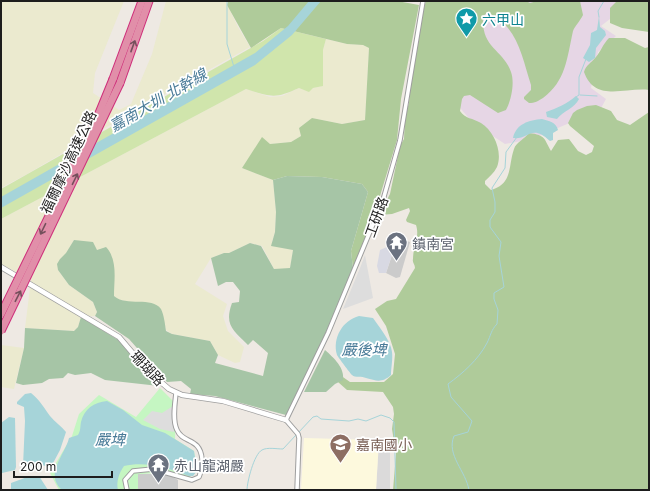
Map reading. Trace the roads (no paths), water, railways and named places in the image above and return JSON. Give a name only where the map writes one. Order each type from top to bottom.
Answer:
[{"type":"highway","name":"福爾摩沙高速公路","points":[[1,314],[116,81],[142,1]]},
{"type":"highway","name":"福爾摩沙高速公路","points":[[1,331],[116,81],[150,1]]},
{"type":"street","name":"工研路","points":[[286,420],[328,333],[383,200],[400,140],[423,1]]},
{"type":"street","name":"珊瑚路","points":[[1,267],[119,337],[152,376],[167,388],[176,392],[218,400],[286,420]]},
{"type":"street","points":[[127,490],[125,480],[133,471],[153,469],[192,480],[199,477],[202,469],[201,449],[195,443],[177,432],[175,426],[176,392]]},
{"type":"street","points":[[286,420],[298,434],[299,438],[297,490]]},
{"type":"water","points":[[309,1],[321,1],[292,35],[255,65],[1,208],[1,197],[255,53],[288,26]]},
{"type":"water","points":[[599,16],[600,27],[605,31],[606,35],[596,48],[595,58],[589,62],[583,58],[590,45],[591,33],[597,30]]},
{"type":"water","points":[[576,96],[579,99],[577,102],[557,119],[547,117],[546,112],[562,106]]},
{"type":"water","points":[[542,119],[556,125],[558,130],[553,133],[553,140],[550,141],[538,133],[513,138],[520,126],[532,120]]},
{"type":"water","name":"嚴後埤","points":[[359,316],[373,318],[389,343],[392,355],[391,375],[385,379],[376,380],[353,376],[337,355],[336,342],[340,331],[348,321]]},
{"type":"water","points":[[31,393],[66,432],[60,450],[51,467],[36,464],[24,468],[23,466],[25,421],[24,407],[17,404],[17,402],[25,394]]},
{"type":"water","name":"嚴埤","points":[[107,401],[123,410],[142,425],[165,433],[194,451],[197,471],[193,476],[157,466],[140,464],[124,466],[119,475],[118,490],[62,490],[57,484],[55,471],[69,438],[78,435],[82,417],[90,407]]},
{"type":"water","points":[[9,417],[15,418],[16,467],[15,470],[2,473],[1,423]]},
{"type":"water","points":[[30,476],[39,476],[48,490],[11,490],[11,483]]},
{"type":"waterway","points":[[227,1],[227,44],[234,67]]},
{"type":"waterway","points":[[599,17],[598,11],[604,1]]},
{"type":"waterway","points":[[576,97],[579,95],[579,77],[586,59]]},
{"type":"waterway","points":[[580,95],[597,96]]},
{"type":"waterway","points":[[469,490],[454,456],[452,443],[454,436],[468,432],[472,421],[451,397],[448,384],[475,361],[487,343],[493,328],[497,324],[498,310],[494,299],[494,293],[504,287],[499,256],[501,242],[490,227],[490,220],[495,212],[495,202],[492,188],[505,168],[506,152],[517,137]]},
{"type":"waterway","points":[[298,433],[313,417],[317,416],[321,419],[349,421],[358,419],[366,421],[381,415],[390,418],[394,422],[396,490]]},
{"type":"waterway","points":[[247,490],[252,468],[259,453],[262,450],[272,448],[283,449],[296,435]]},
{"type":"place","name":"六甲山","points":[[467,38]]},
{"type":"place","name":"鎮南宮","points":[[396,262]]},
{"type":"place","name":"嘉南國小","points":[[340,464]]},
{"type":"place","name":"赤山龍湖嚴","points":[[158,484]]},
{"type":"water label","name":"嘉南大圳 北幹線","points":[[158,100]]}]
